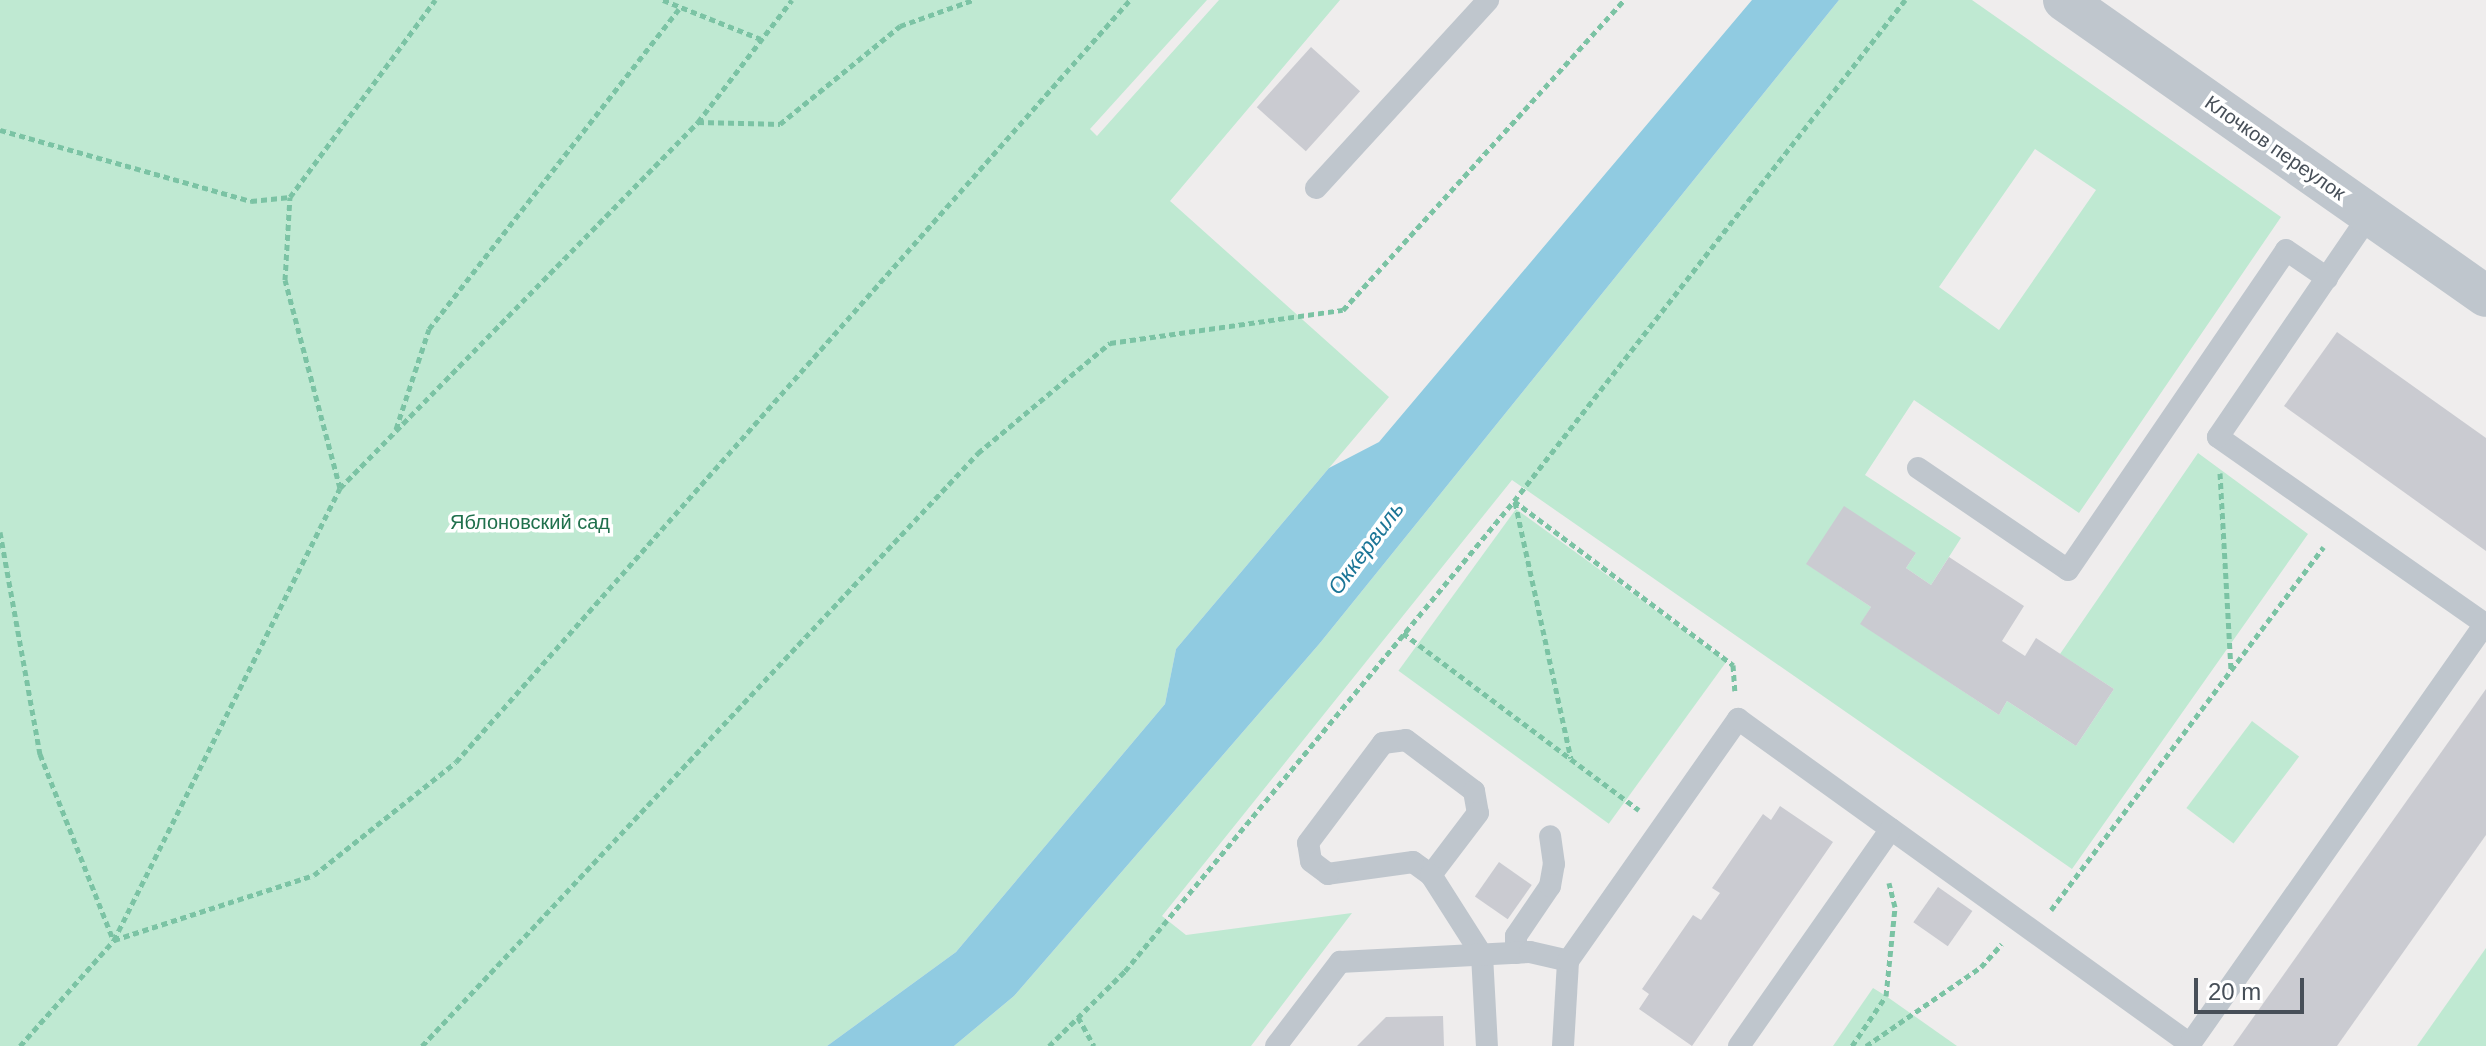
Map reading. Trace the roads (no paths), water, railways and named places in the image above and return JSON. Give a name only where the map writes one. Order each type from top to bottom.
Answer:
[{"type":"street","name":"Клочков переулок","points":[[2064,0],[2486,296]]},
{"type":"lane","points":[[1316,188],[1488,0]]},
{"type":"lane","points":[[1563,1046],[1568,961],[1738,719],[2189,1045],[2485,624],[2218,437],[2370,214]]},
{"type":"lane","points":[[1918,468],[2068,570],[2286,250],[2327,278]]},
{"type":"lane","points":[[1431,875],[1478,813],[1474,791],[1406,740],[1383,743],[1308,843],[1311,861],[1328,874],[1413,862],[1431,875],[1482,955],[1487,1046]]},
{"type":"lane","points":[[1739,1046],[1891,829]]},
{"type":"lane","points":[[1516,953],[1516,936],[1550,886],[1554,864],[1550,836]]},
{"type":"lane","points":[[1276,1046],[1340,962],[1530,952],[1568,961]]},
{"type":"water","name":"Оккервиль","points":[[1752,0],[1839,0],[1320,643],[1014,996],[954,1046],[827,1046],[956,952],[1165,704],[1176,649],[1329,468],[1379,442]]},
{"type":"park label","name":"Яблоновский сад","points":[[530,522]]}]
